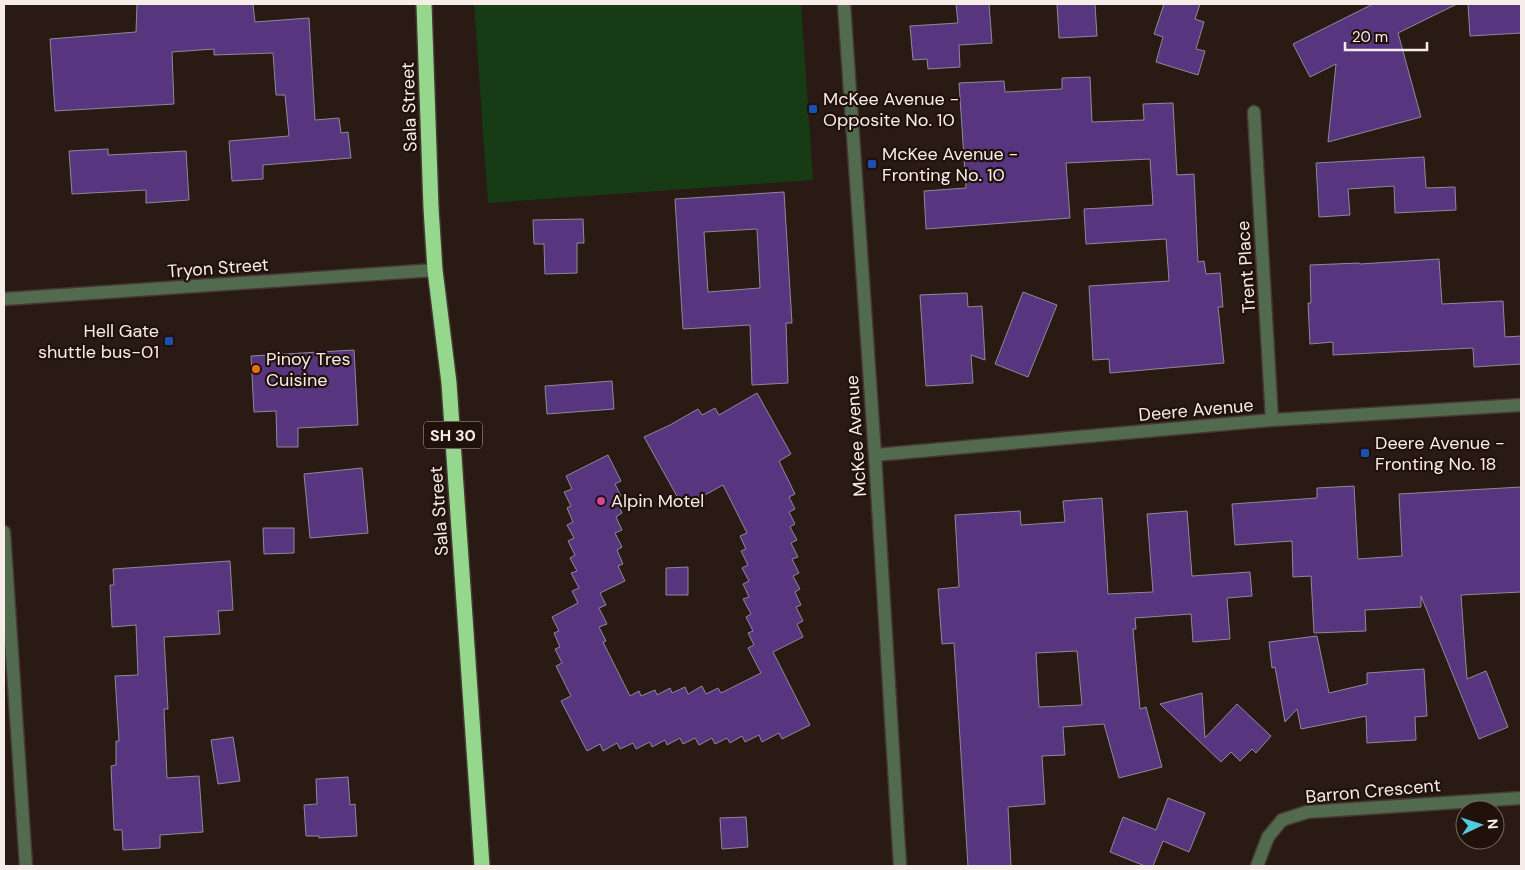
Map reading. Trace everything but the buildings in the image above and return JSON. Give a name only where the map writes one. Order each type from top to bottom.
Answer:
[{"type":"highway","name":"Sala Street","points":[[424,4],[435,270],[449,383],[482,866]]},
{"type":"street","name":"McKee Avenue","points":[[844,4],[875,455],[900,866]]},
{"type":"street","name":"Trent Place","points":[[1254,112],[1272,420]]},
{"type":"street","name":"Tryon Street","points":[[4,299],[435,270]]},
{"type":"street","name":"Deere Avenue","points":[[875,455],[1272,420],[1521,405]]},
{"type":"street","points":[[4,532],[26,866]]},
{"type":"street","name":"Barron Crescent","points":[[1257,866],[1268,838],[1282,820],[1307,812],[1521,798]]},
{"type":"green space","points":[[474,4],[801,4],[813,180],[488,203]]},
{"type":"place","name":"McKee Avenue - Opposite No. 10","points":[[813,109]]},
{"type":"place","name":"McKee Avenue - Fronting No. 10","points":[[872,164]]},
{"type":"place","name":"Hell Gate shuttle bus-01","points":[[169,341]]},
{"type":"place","name":"Pinoy Tres Cuisine","points":[[256,369]]},
{"type":"place","name":"Deere Avenue - Fronting No. 18","points":[[1365,453]]},
{"type":"place","name":"Alpin Motel","points":[[601,501]]}]
